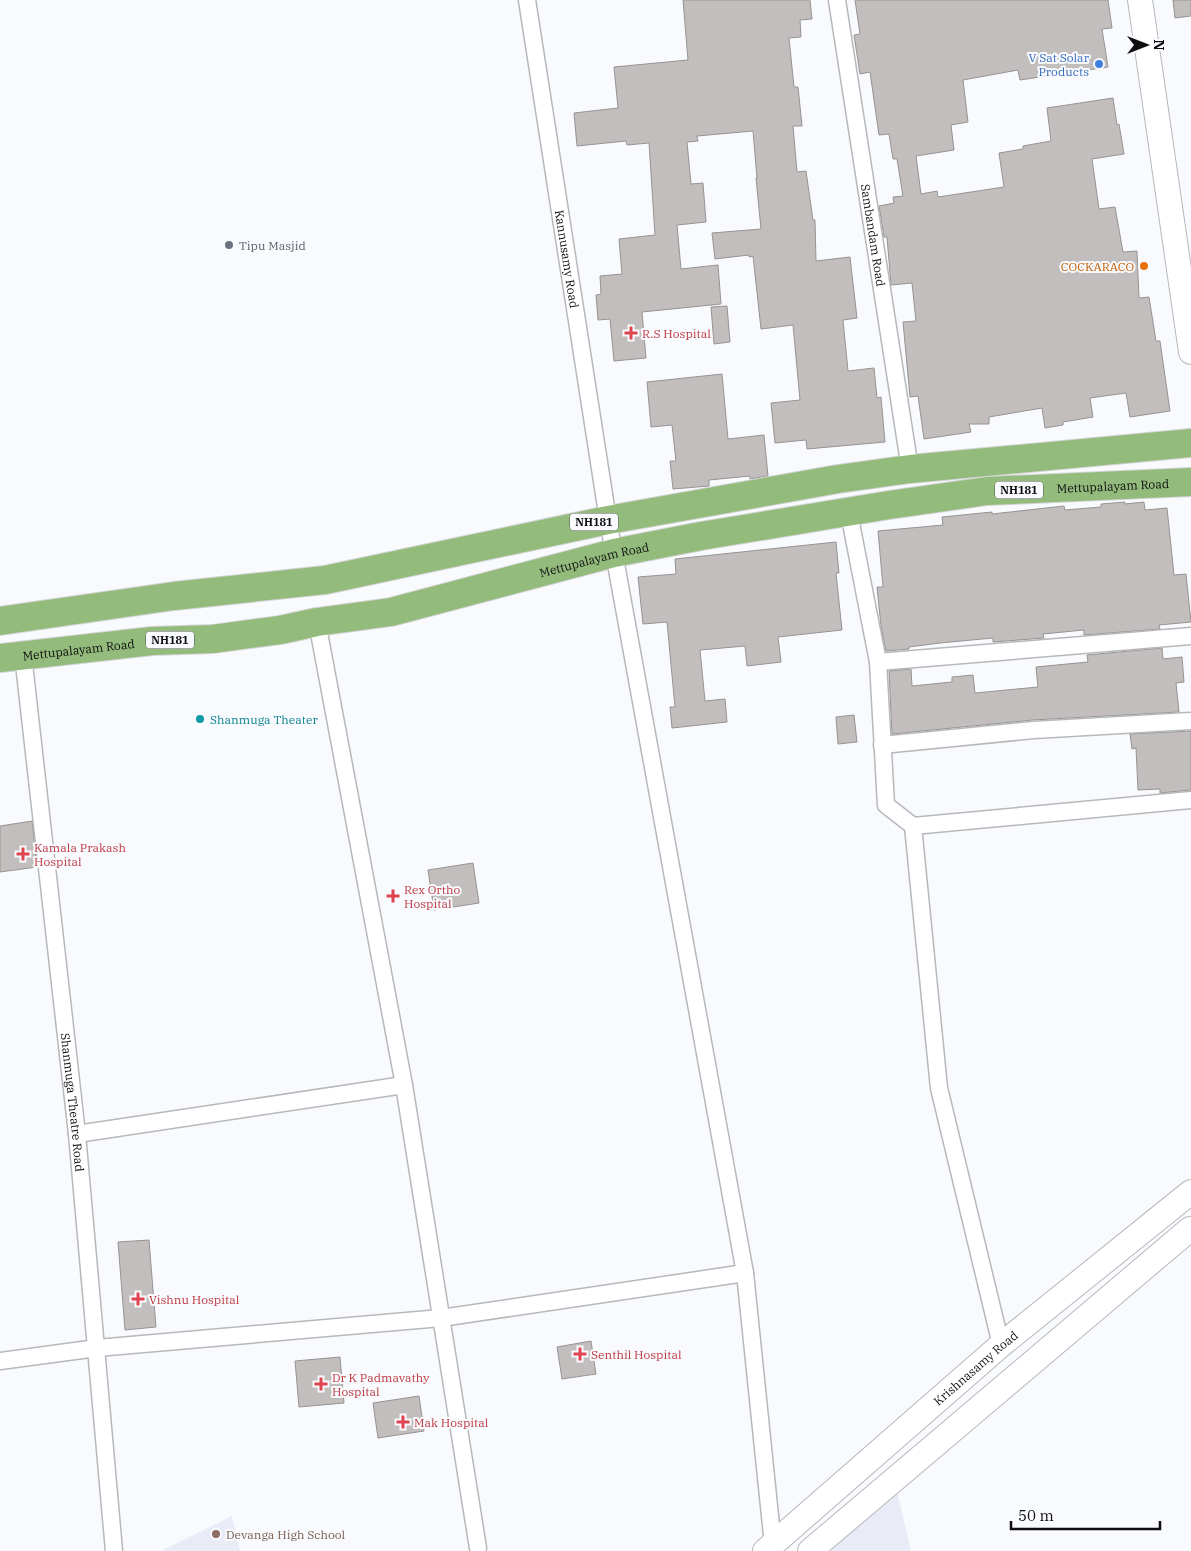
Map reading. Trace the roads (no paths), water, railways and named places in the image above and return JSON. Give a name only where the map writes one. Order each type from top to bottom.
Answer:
[{"type":"highway","name":"NH181","points":[[0,621],[174,596],[324,580],[608,520],[838,479],[910,469],[1191,443]]},
{"type":"highway","name":"Mettupalayam Road","points":[[12,657],[152,641],[213,639],[391,612],[614,553],[701,536],[889,505],[987,491],[1191,482]]},
{"type":"main road","points":[[1140,0],[1191,352]]},
{"type":"main road","points":[[810,1551],[1191,1230],[1187,1216],[1191,1193]]},
{"type":"main road","name":"Krishnasamy Road","points":[[769,1548],[1001,1345],[1191,1193]]},
{"type":"street","name":"Kannusamy Road","points":[[527,0],[608,520],[745,1273],[769,1548]]},
{"type":"street","name":"Sambandam Road","points":[[836,0],[910,469]]},
{"type":"street","points":[[849,513],[878,662],[886,805],[913,826],[1191,800]]},
{"type":"street","points":[[317,622],[404,1085],[478,1548]]},
{"type":"street","points":[[878,662],[1191,636]]},
{"type":"street","name":"Shanmuga Theatre Road","points":[[12,657],[77,1134],[114,1551]]},
{"type":"street","points":[[882,745],[1034,730],[1191,721]]},
{"type":"street","points":[[913,826],[939,1088],[1001,1345]]},
{"type":"street","points":[[77,1134],[404,1085]]},
{"type":"street","points":[[0,1360],[97,1348],[441,1318],[745,1273]]},
{"type":"place","name":"V Sat Solar Products","points":[[1099,64]]},
{"type":"place","name":"Tipu Masjid","points":[[229,245]]},
{"type":"place","name":"COCKARACO","points":[[1144,266]]},
{"type":"place","name":"R.S Hospital","points":[[631,333]]},
{"type":"place","name":"Shanmuga Theater","points":[[200,719]]},
{"type":"place","name":"Kamala Prakash Hospital","points":[[23,854]]},
{"type":"place","name":"Rex Ortho Hospital","points":[[393,896]]},
{"type":"place","name":"Vishnu Hospital","points":[[138,1299]]},
{"type":"place","name":"Senthil Hospital","points":[[580,1354]]},
{"type":"place","name":"Dr K Padmavathy Hospital","points":[[321,1384]]},
{"type":"place","name":"Mak Hospital","points":[[403,1422]]},
{"type":"place","name":"Devanga High School","points":[[216,1534]]}]
